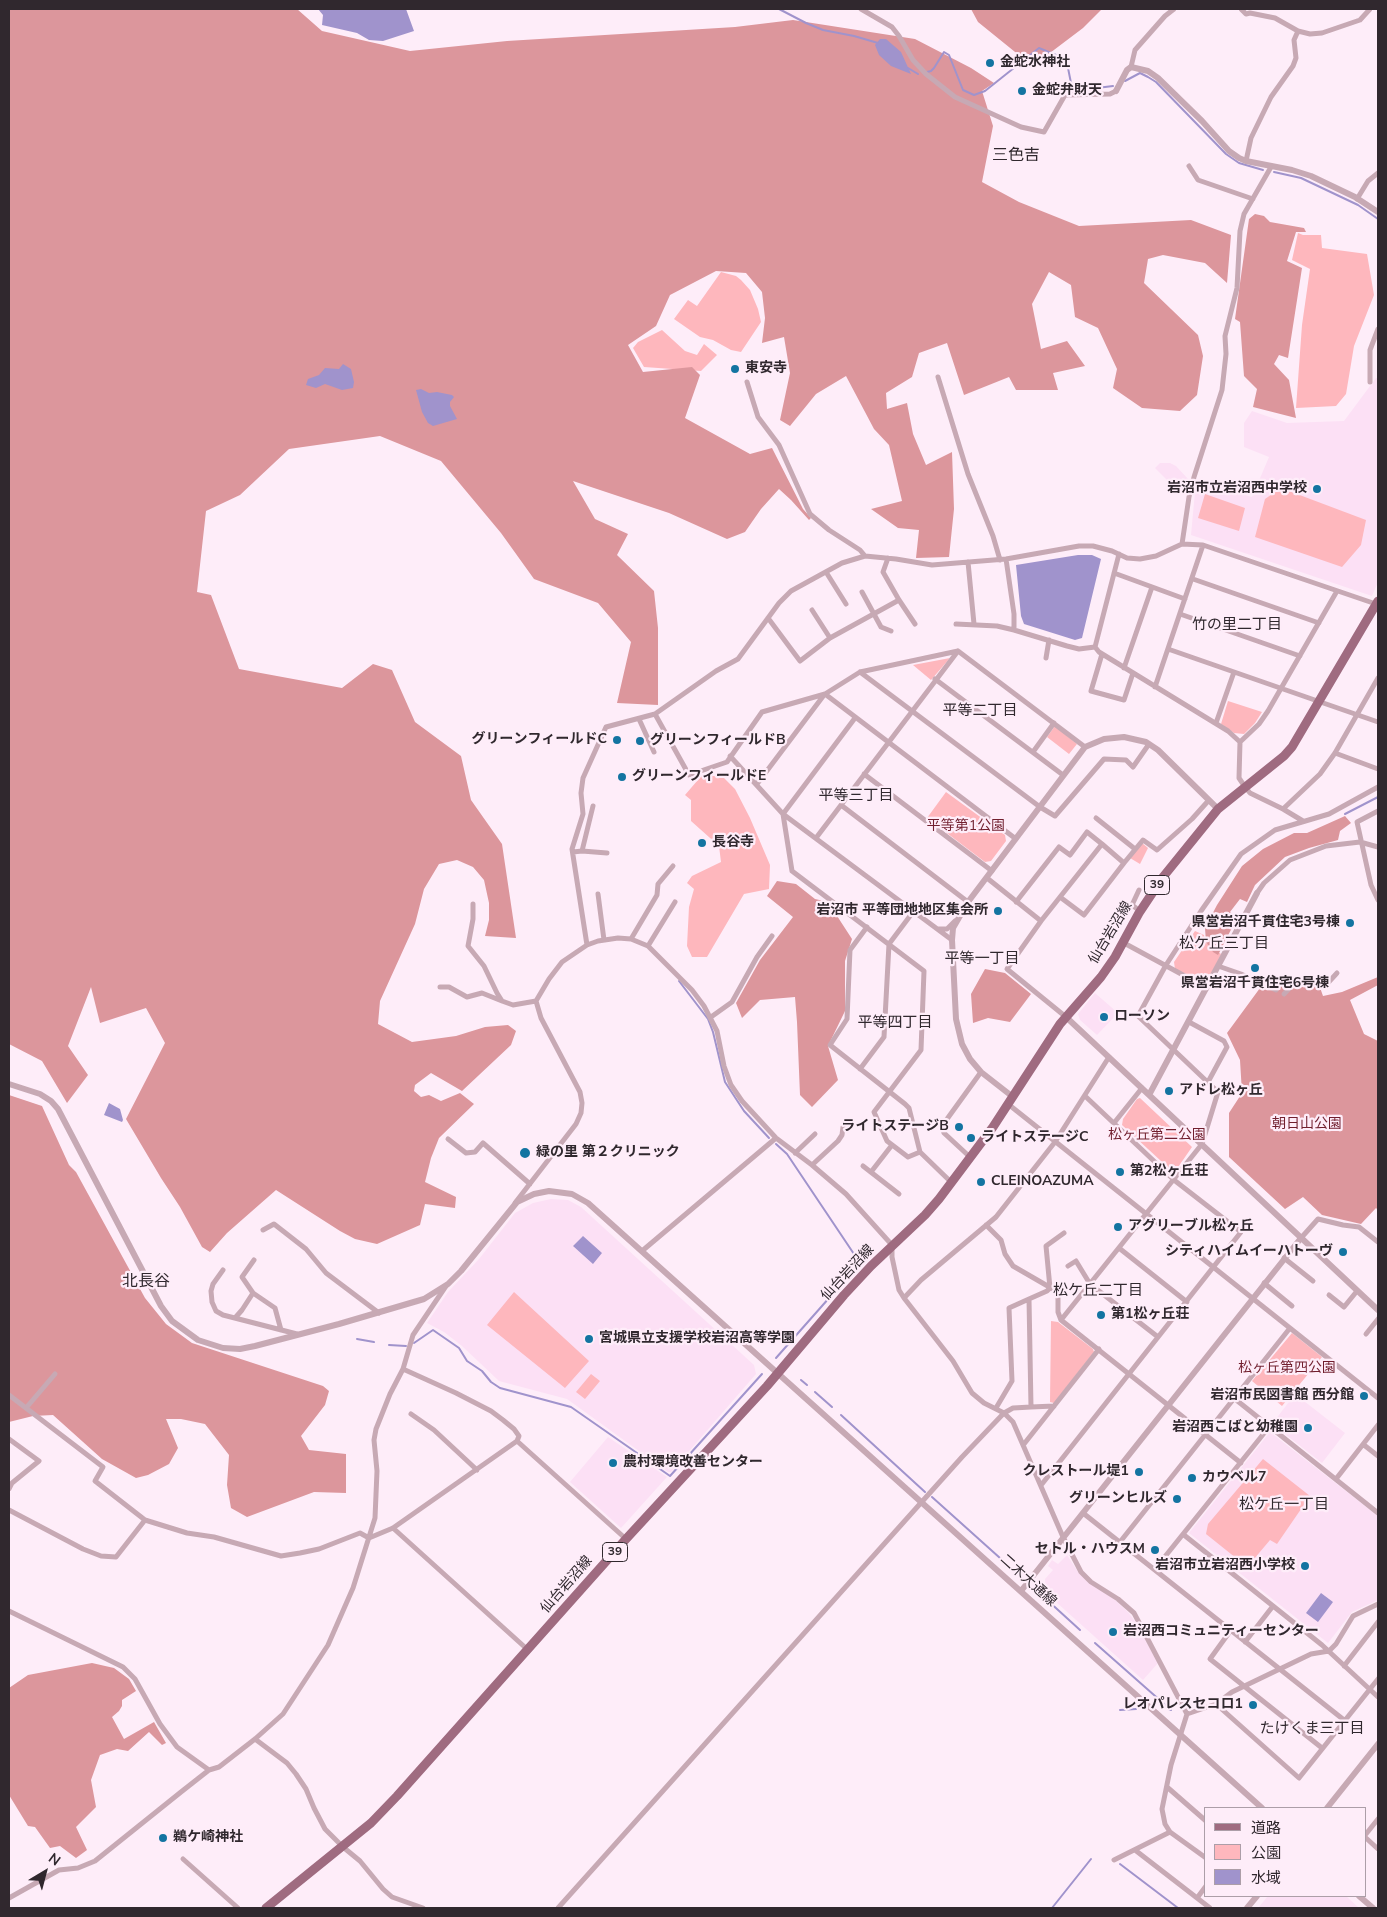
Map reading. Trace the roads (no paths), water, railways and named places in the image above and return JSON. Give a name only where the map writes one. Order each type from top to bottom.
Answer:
[{"type":"main road","name":"仙台岩沼線","points":[[266,1908],[371,1824],[626,1539],[778,1373],[844,1295],[925,1215],[971,1158],[1066,1017],[1101,977],[1124,943],[1140,911],[1163,877],[1218,809],[1284,756],[1299,737],[1378,604]]},
{"type":"street","points":[[861,9],[892,27],[917,64],[926,74],[955,97],[1021,127],[1044,132],[1065,95],[1110,94],[1116,91],[1123,74],[1131,67],[1135,50],[1160,21],[1174,9]]},
{"type":"street","points":[[1241,9],[1246,14],[1275,18],[1298,31],[1310,34],[1360,20],[1370,9]]},
{"type":"street","points":[[1246,161],[1251,138],[1271,97],[1293,66],[1296,58],[1294,40],[1298,31]]},
{"type":"street","points":[[1131,67],[1148,71],[1158,78],[1202,121],[1229,151],[1246,161],[1292,170],[1311,176],[1357,199],[1378,212]]},
{"type":"street","points":[[1189,166],[1198,180],[1253,199]]},
{"type":"street","points":[[1182,544],[1194,477],[1222,390],[1226,354],[1225,336],[1237,288],[1240,231],[1244,214],[1271,167]]},
{"type":"street","points":[[1357,199],[1368,181],[1378,173]]},
{"type":"street","points":[[1370,382],[1370,350],[1378,329]]},
{"type":"street","points":[[938,377],[968,474],[1003,560],[1014,614],[1014,630]]},
{"type":"street","points":[[747,382],[758,417],[779,445],[810,514],[829,530],[860,550],[865,556]]},
{"type":"street","points":[[587,945],[572,849],[583,814],[581,793],[583,778],[593,752],[606,727],[656,714],[716,671],[738,659],[779,603],[791,591],[842,564],[865,556],[932,565],[1003,560],[1079,546],[1093,546],[1127,558],[1140,560],[1156,556],[1182,544],[1204,545],[1337,592],[1378,604]]},
{"type":"street","points":[[1155,687],[1204,545]]},
{"type":"street","points":[[1095,647],[1119,554]]},
{"type":"street","points":[[888,558],[883,572],[915,624]]},
{"type":"street","points":[[968,562],[974,624]]},
{"type":"street","points":[[826,572],[846,604]]},
{"type":"street","points":[[1114,574],[1185,599]]},
{"type":"street","points":[[1193,579],[1319,623]]},
{"type":"street","points":[[1124,668],[1152,587]]},
{"type":"street","points":[[862,592],[881,627],[891,631]]},
{"type":"street","points":[[1303,821],[1283,808],[1250,793],[1245,787],[1239,778],[1240,742],[1259,724],[1337,592]]},
{"type":"street","points":[[768,618],[800,660],[830,638],[899,600]]},
{"type":"street","points":[[812,610],[830,638]]},
{"type":"street","points":[[1180,614],[1300,656]]},
{"type":"street","points":[[956,624],[997,626],[1078,649],[1095,647]]},
{"type":"street","points":[[1046,658],[1049,640]]},
{"type":"street","points":[[1095,647],[1102,654],[1124,668],[1216,723],[1240,742]]},
{"type":"street","points":[[1168,649],[1378,722]]},
{"type":"street","points":[[656,714],[689,775],[727,762],[762,712],[825,694],[860,672],[958,651],[1085,747]]},
{"type":"street","points":[[816,838],[958,651]]},
{"type":"street","points":[[1102,654],[1091,691],[1124,700],[1133,673]]},
{"type":"street","points":[[860,672],[1040,807],[1055,816],[1104,759],[1126,760],[1133,767],[1149,744]]},
{"type":"street","points":[[1216,723],[1234,672]]},
{"type":"street","points":[[935,679],[1063,775]]},
{"type":"street","points":[[1283,808],[1320,774],[1335,753],[1377,681]]},
{"type":"street","points":[[825,694],[887,743],[1016,839]]},
{"type":"street","points":[[757,784],[825,694]]},
{"type":"street","points":[[855,718],[783,814],[792,871],[924,971],[921,1050],[874,1112],[887,1141],[908,1157],[920,1152]]},
{"type":"street","points":[[639,719],[654,752]]},
{"type":"street","points":[[1032,752],[1054,723]]},
{"type":"street","points":[[936,928],[947,929],[955,921],[1085,747],[1114,737],[1124,737],[1149,744],[1158,750],[1218,809]]},
{"type":"street","points":[[1335,753],[1378,769]]},
{"type":"street","points":[[730,756],[783,814],[952,940]]},
{"type":"street","points":[[864,774],[992,871]]},
{"type":"street","points":[[1061,1320],[1202,1144],[1218,1092],[1138,1016],[1166,965],[1200,911],[1241,854],[1274,830],[1329,814],[1378,787]]},
{"type":"street","points":[[1060,897],[1084,915],[1143,840],[1156,850],[1192,820],[1208,800]]},
{"type":"street","points":[[841,805],[968,902]]},
{"type":"street","points":[[582,851],[593,806]]},
{"type":"street","points":[[1378,811],[1357,822],[1371,885],[1378,900]]},
{"type":"street","points":[[1096,818],[1135,850]]},
{"type":"street","points":[[1016,902],[1059,847],[1070,855],[1087,832],[1124,863]]},
{"type":"street","points":[[1149,1095],[1264,883],[1290,860],[1326,846],[1360,842],[1378,847]]},
{"type":"street","points":[[1102,844],[1041,921],[1007,969],[1066,1017],[1378,1310]]},
{"type":"street","points":[[572,852],[607,853]]},
{"type":"street","points":[[631,939],[657,895],[658,884],[673,866]]},
{"type":"street","points":[[986,878],[1041,921]]},
{"type":"street","points":[[1139,890],[1132,906],[1140,911]]},
{"type":"street","points":[[598,894],[604,940]]},
{"type":"street","points":[[648,946],[676,902]]},
{"type":"street","points":[[473,904],[473,919],[468,946],[484,966],[502,1001]]},
{"type":"street","points":[[860,1069],[884,1037],[889,944],[913,912]]},
{"type":"street","points":[[955,921],[952,940],[956,1019],[962,1044],[981,1072],[1055,1142],[1378,1398]]},
{"type":"street","points":[[867,927],[850,950],[847,1019],[830,1045],[909,1108],[920,1152],[952,1183]]},
{"type":"street","points":[[711,1017],[732,1002],[772,936]]},
{"type":"street","points":[[510,1209],[576,1124],[581,1113],[582,1102],[579,1091],[541,1018],[536,1001],[562,962],[587,945],[618,938],[631,939],[648,946],[692,990],[711,1017],[717,1031],[724,1066],[731,1085],[748,1108],[776,1138],[846,1194],[892,1246],[892,1257],[899,1290],[904,1298],[954,1361],[972,1393],[984,1403],[1004,1413],[1017,1428],[1063,1537],[1082,1572],[1091,1582],[1118,1599],[1134,1613],[1187,1714],[1166,1787],[1162,1809],[1165,1824],[1170,1832],[1204,1857]]},
{"type":"street","points":[[1124,943],[1207,988]]},
{"type":"street","points":[[1218,966],[1276,990]]},
{"type":"street","points":[[1284,994],[1297,980],[1306,977],[1326,985],[1337,973]]},
{"type":"street","points":[[440,987],[449,987],[467,997],[482,993],[513,1005],[536,1001]]},
{"type":"street","points":[[1189,1022],[1224,1041],[1227,1047],[1208,1082]]},
{"type":"street","points":[[904,1298],[922,1280],[996,1217],[1055,1142],[1109,1057]]},
{"type":"street","points":[[971,1158],[944,1133],[942,1126],[981,1072]]},
{"type":"street","name":"二木大通線","points":[[9,1084],[40,1094],[51,1101],[58,1109],[161,1306],[178,1327],[204,1343],[232,1349],[255,1346],[299,1335],[424,1299],[448,1284],[461,1271],[517,1202],[534,1194],[549,1190],[572,1194],[588,1203],[1261,1807]]},
{"type":"street","points":[[1114,1123],[1142,1088]]},
{"type":"street","points":[[1042,1484],[1241,1232],[1174,1180],[1085,1096]]},
{"type":"street","points":[[812,1165],[838,1140],[842,1135],[843,1127]]},
{"type":"street","points":[[795,1153],[816,1134]]},
{"type":"street","points":[[642,1251],[776,1138]]},
{"type":"street","points":[[448,1139],[466,1153],[475,1152],[483,1143],[530,1184]]},
{"type":"street","points":[[871,1172],[892,1144]]},
{"type":"street","points":[[863,1166],[899,1194]]},
{"type":"street","points":[[1021,1591],[1252,1298],[1318,1219],[1359,1227],[1378,1242]]},
{"type":"street","points":[[263,1230],[274,1224],[306,1249],[326,1273],[379,1312]]},
{"type":"street","points":[[986,1225],[1001,1240],[1006,1254],[1014,1266],[1058,1292],[1058,1312],[1061,1320],[1241,1463]]},
{"type":"street","points":[[1050,1288],[1046,1246],[1064,1233]]},
{"type":"street","points":[[1119,1248],[1187,1302]]},
{"type":"street","points":[[1284,1258],[1313,1281]]},
{"type":"street","points":[[254,1260],[242,1277],[253,1293],[274,1308],[281,1330]]},
{"type":"street","points":[[1068,1266],[1076,1261],[1090,1284],[1158,1337]]},
{"type":"street","points":[[223,1270],[210,1291],[216,1311],[223,1315],[299,1335]]},
{"type":"street","points":[[1264,1283],[1292,1306]]},
{"type":"street","points":[[9,1898],[59,1870],[78,1868],[95,1861],[209,1770],[218,1767],[255,1739],[283,1714],[328,1645],[353,1588],[375,1518],[377,1471],[374,1440],[376,1428],[390,1394],[404,1369],[413,1335],[448,1284]]},
{"type":"street","points":[[996,1408],[1012,1381],[1009,1308],[1050,1288]]},
{"type":"street","points":[[1329,1295],[1344,1307],[1357,1291]]},
{"type":"street","points":[[235,1318],[253,1293]]},
{"type":"street","points":[[1029,1299],[1031,1407]]},
{"type":"street","points":[[1366,1334],[1378,1319]]},
{"type":"street","points":[[1120,1542],[1290,1328]]},
{"type":"street","points":[[1024,1444],[1099,1349]]},
{"type":"street","points":[[370,1538],[393,1528],[517,1441],[519,1436],[514,1429],[491,1411],[404,1369]]},
{"type":"street","points":[[26,1408],[55,1374]]},
{"type":"street","points":[[9,1395],[103,1467],[95,1482],[145,1520],[187,1533],[282,1556],[319,1549],[360,1533],[370,1538]]},
{"type":"street","points":[[1234,1399],[1378,1513]]},
{"type":"street","points":[[558,1908],[921,1502],[1004,1413],[1013,1408],[1054,1406]]},
{"type":"street","points":[[411,1414],[434,1430],[477,1470]]},
{"type":"street","points":[[1336,1479],[1378,1425]]},
{"type":"street","points":[[1154,1570],[1184,1535],[1269,1426]]},
{"type":"street","points":[[9,1439],[39,1461],[12,1483],[9,1489]]},
{"type":"street","points":[[517,1441],[626,1539]]},
{"type":"street","points":[[1364,1445],[1378,1456]]},
{"type":"street","points":[[9,1510],[83,1549],[108,1558],[116,1556],[145,1520]]},
{"type":"street","points":[[1083,1513],[1344,1720]]},
{"type":"street","points":[[393,1528],[528,1650]]},
{"type":"street","points":[[1184,1535],[1329,1651],[1378,1697]]},
{"type":"street","points":[[1187,1714],[1216,1704],[1232,1692],[1311,1654],[1329,1651],[1353,1616],[1378,1604]]},
{"type":"street","points":[[1245,1642],[1274,1606]]},
{"type":"street","points":[[9,1611],[123,1667],[141,1687],[160,1724],[177,1747],[209,1770]]},
{"type":"street","points":[[1344,1666],[1378,1622]]},
{"type":"street","points":[[1231,1630],[1210,1659],[1322,1748]]},
{"type":"street","points":[[1216,1704],[1299,1778],[1378,1678]]},
{"type":"street","points":[[255,1739],[286,1763],[296,1774],[306,1789],[325,1829],[360,1861],[392,1897],[423,1908]]},
{"type":"street","points":[[1328,1807],[1378,1744]]},
{"type":"street","points":[[1166,1787],[1204,1819]]},
{"type":"street","points":[[1367,1833],[1378,1819]]},
{"type":"street","points":[[1114,1860],[1170,1832]]},
{"type":"street","points":[[1367,1839],[1378,1849]]},
{"type":"street","points":[[1135,1850],[1210,1908]]},
{"type":"street","points":[[184,1859],[238,1908]]},
{"type":"street","points":[[1197,1898],[1204,1889]]},
{"type":"street","points":[[1247,1908],[1256,1897]]},
{"type":"street","points":[[1360,1897],[1373,1908]]},
{"type":"water","points":[[318,9],[406,9],[414,31],[383,41],[369,40],[357,33],[322,25],[323,15]]},
{"type":"water","points":[[880,39],[886,39],[901,52],[911,74],[891,66],[879,55],[875,45]]},
{"type":"water","points":[[343,364],[351,369],[354,382],[353,388],[342,390],[325,384],[316,388],[306,385],[308,379],[319,375],[325,368],[339,369]]},
{"type":"water","points":[[421,389],[429,393],[437,392],[452,395],[454,397],[450,402],[450,406],[457,419],[433,426],[428,423],[422,412],[416,390]]},
{"type":"water","points":[[1078,555],[1092,555],[1101,559],[1082,638],[1075,640],[1024,624],[1021,616],[1016,565]]},
{"type":"water","points":[[109,1103],[120,1109],[122,1122],[104,1115]]},
{"type":"water","points":[[583,1236],[602,1253],[593,1264],[573,1246]]},
{"type":"water","points":[[1321,1593],[1333,1602],[1318,1622],[1306,1613]]},
{"type":"waterway","points":[[779,9],[823,30],[878,43]]},
{"type":"waterway","points":[[927,72],[934,68],[944,52],[949,55],[963,90],[974,95],[985,91],[1039,48],[1056,55],[1067,63],[1071,83],[1081,90],[1113,86]]},
{"type":"waterway","points":[[908,68],[918,74]]},
{"type":"waterway","points":[[1125,81],[1140,73],[1156,82],[1226,154],[1239,163],[1263,170]]},
{"type":"waterway","points":[[1274,172],[1301,178],[1358,205],[1378,219]]},
{"type":"waterway","points":[[1345,814],[1378,797]]},
{"type":"waterway","points":[[679,981],[708,1019],[725,1082],[744,1111],[769,1138]]},
{"type":"waterway","points":[[776,1144],[787,1154],[860,1263],[776,1358]]},
{"type":"waterway","points":[[414,1343],[433,1330],[459,1348],[467,1361],[482,1371],[491,1382],[500,1388],[571,1407],[670,1476],[762,1374]]},
{"type":"waterway","points":[[357,1339],[374,1342]]},
{"type":"waterway","points":[[389,1345],[406,1346]]},
{"type":"waterway","points":[[801,1380],[807,1385]]},
{"type":"waterway","points":[[815,1392],[832,1407]]},
{"type":"waterway","points":[[841,1415],[925,1492]]},
{"type":"waterway","points":[[932,1497],[1010,1567]]},
{"type":"waterway","points":[[1046,1599],[1080,1630]]},
{"type":"waterway","points":[[1095,1643],[1171,1710],[1169,1710]]},
{"type":"waterway","points":[[1120,1710],[1136,1709]]},
{"type":"waterway","points":[[1052,1908],[1091,1859]]},
{"type":"waterway","points":[[1120,1864],[1178,1908]]},
{"type":"place","name":"金蛇水神社","points":[[990,63]]},
{"type":"place","name":"金蛇弁財天","points":[[1022,91]]},
{"type":"place","name":"東安寺","points":[[735,369]]},
{"type":"place","name":"岩沼市立岩沼西中学校","points":[[1317,489]]},
{"type":"place","name":"グリーンフィールドC","points":[[617,740]]},
{"type":"place","name":"グリーンフィールドB","points":[[640,741]]},
{"type":"place","name":"グリーンフィールドE","points":[[622,777]]},
{"type":"place","name":"長谷寺","points":[[702,843]]},
{"type":"place","name":"岩沼市 平等団地地区集会所","points":[[998,911]]},
{"type":"place","name":"県営岩沼千貫住宅3号棟","points":[[1350,923]]},
{"type":"place","name":"県営岩沼千貫住宅6号棟","points":[[1255,968]]},
{"type":"place","name":"ローソン","points":[[1104,1017]]},
{"type":"place","name":"アドレ松ヶ丘","points":[[1169,1091]]},
{"type":"place","name":"ライトステージB","points":[[959,1127]]},
{"type":"place","name":"ライトステージC","points":[[971,1138]]},
{"type":"place","name":"緑の里 第２クリニック","points":[[525,1153]]},
{"type":"place","name":"第2松ヶ丘荘","points":[[1120,1172]]},
{"type":"place","name":"CLEINOAZUMA","points":[[981,1182]]},
{"type":"place","name":"アグリーブル松ヶ丘","points":[[1118,1227]]},
{"type":"place","name":"シティハイムイーハトーヴ","points":[[1343,1252]]},
{"type":"place","name":"第1松ヶ丘荘","points":[[1101,1315]]},
{"type":"place","name":"宮城県立支援学校岩沼高等学園","points":[[589,1339]]},
{"type":"place","name":"岩沼市民図書館 西分館","points":[[1364,1396]]},
{"type":"place","name":"岩沼西こばと幼稚園","points":[[1308,1428]]},
{"type":"place","name":"農村環境改善センター","points":[[613,1463]]},
{"type":"place","name":"クレストール堤1","points":[[1139,1472]]},
{"type":"place","name":"カウベル7","points":[[1192,1478]]},
{"type":"place","name":"グリーンヒルズ","points":[[1177,1499]]},
{"type":"place","name":"セトル・ハウスM","points":[[1155,1550]]},
{"type":"place","name":"岩沼市立岩沼西小学校","points":[[1305,1566]]},
{"type":"place","name":"岩沼西コミュニティーセンター","points":[[1113,1632]]},
{"type":"place","name":"レオパレスセコロ1","points":[[1253,1705]]},
{"type":"place","name":"鵜ケ崎神社","points":[[163,1838]]},
{"type":"district","name":"三色吉","points":[[1016,156]]},
{"type":"district","name":"竹の里二丁目","points":[[1237,625]]},
{"type":"district","name":"平等二丁目","points":[[980,711]]},
{"type":"district","name":"平等三丁目","points":[[856,796]]},
{"type":"district","name":"松ケ丘三丁目","points":[[1224,944]]},
{"type":"district","name":"平等一丁目","points":[[982,959]]},
{"type":"district","name":"平等四丁目","points":[[895,1023]]},
{"type":"district","name":"北長谷","points":[[146,1282]]},
{"type":"district","name":"松ケ丘二丁目","points":[[1098,1291]]},
{"type":"district","name":"松ケ丘一丁目","points":[[1284,1505]]},
{"type":"district","name":"たけくま三丁目","points":[[1312,1729]]},
{"type":"park label","name":"平等第1公園","points":[[966,827]]},
{"type":"park label","name":"朝日山公園","points":[[1307,1125]]},
{"type":"park label","name":"松ヶ丘第二公園","points":[[1157,1136]]},
{"type":"park label","name":"松ヶ丘第四公園","points":[[1287,1369]]}]
